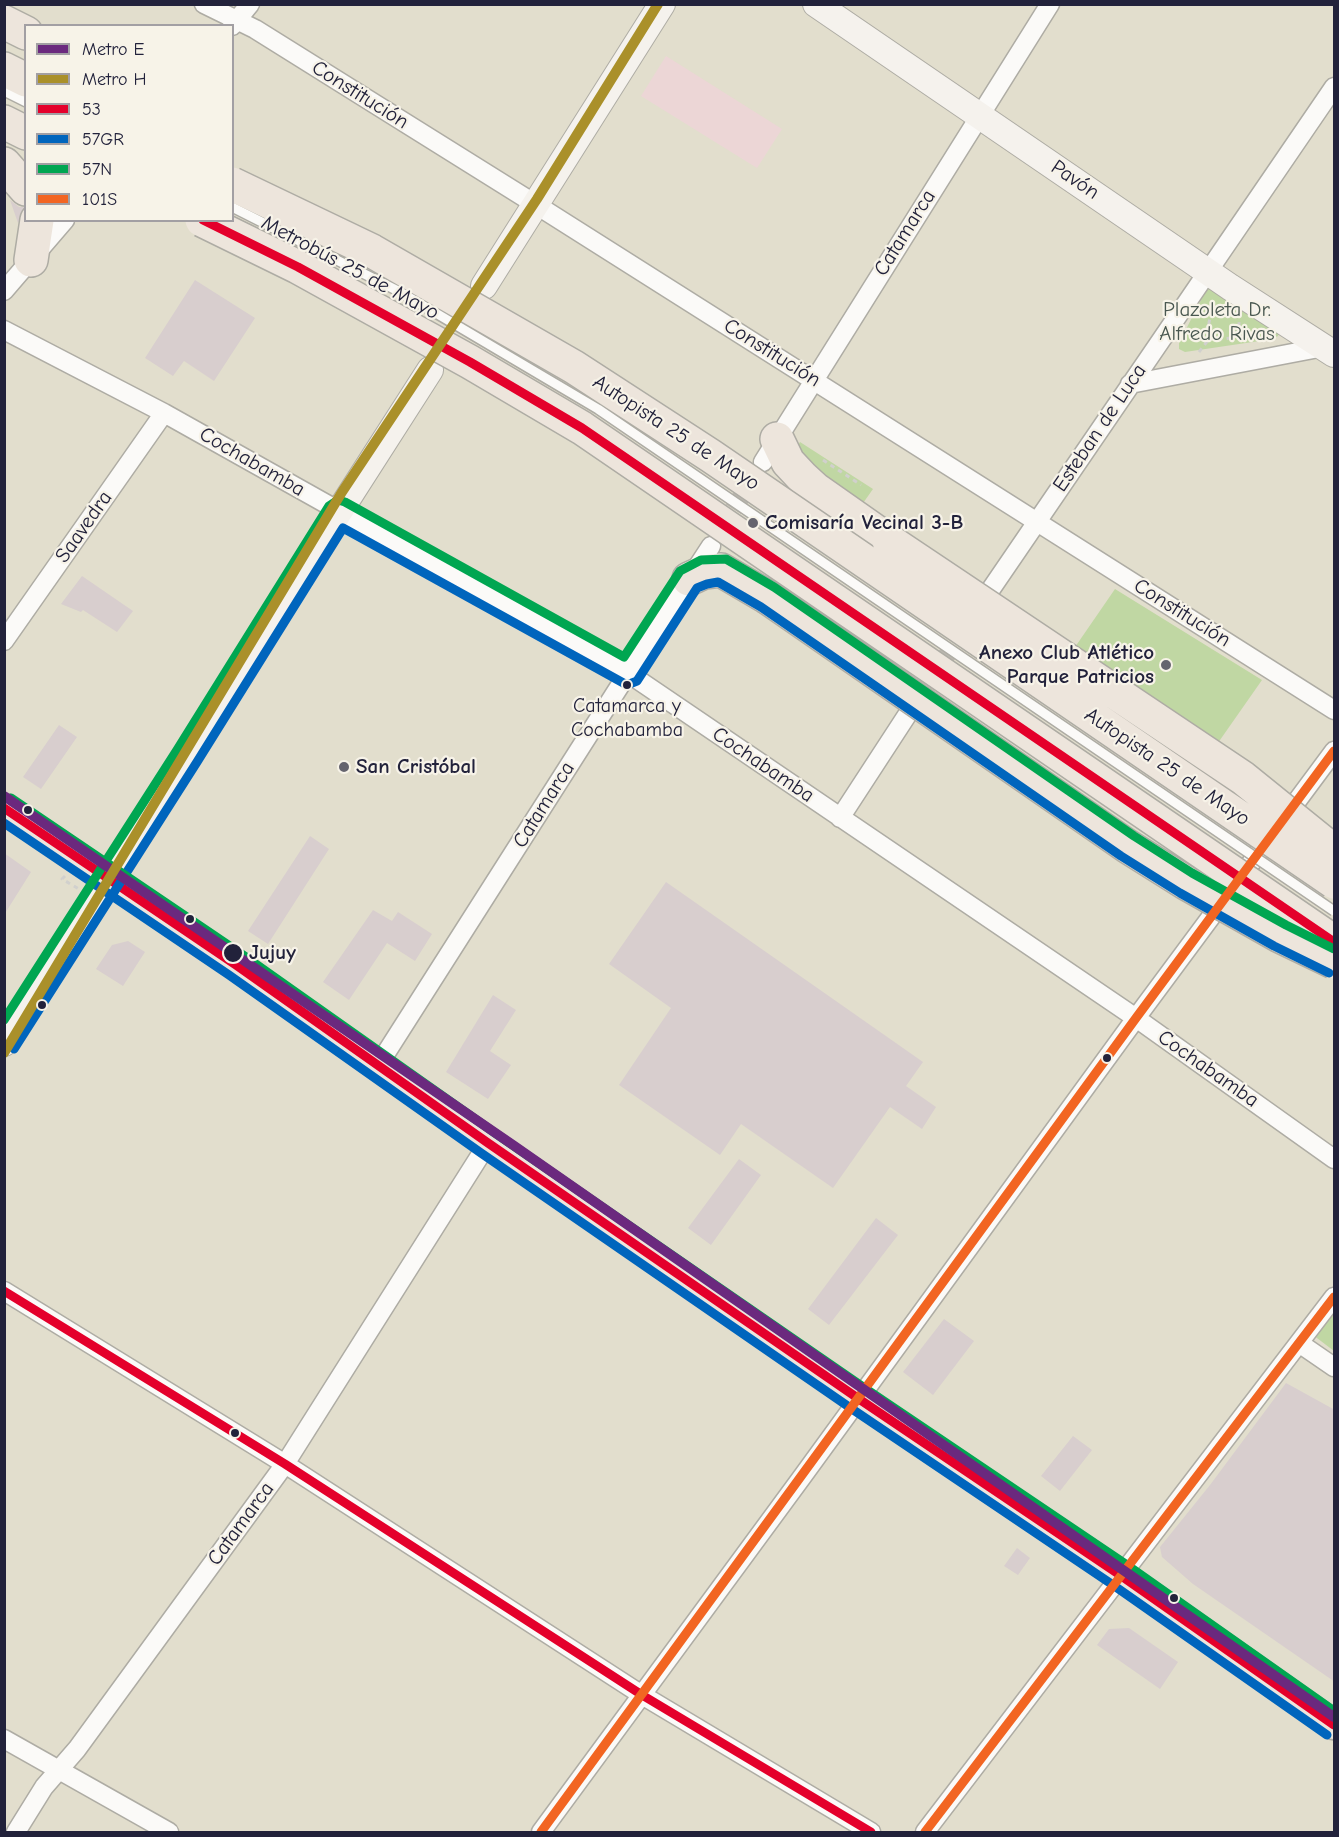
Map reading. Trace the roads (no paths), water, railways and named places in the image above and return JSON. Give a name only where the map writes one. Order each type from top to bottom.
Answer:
[{"type":"highway","points":[[4,22],[24,32]]},
{"type":"highway","points":[[4,69],[24,79]]},
{"type":"highway","points":[[4,122],[24,132]]},
{"type":"highway","points":[[4,164],[24,187]]},
{"type":"highway","name":"Autopista 25 de Mayo","points":[[234,185],[372,251],[574,366],[711,456],[1335,882]]},
{"type":"highway","points":[[31,260],[37,222]]},
{"type":"highway","points":[[206,222],[309,272],[582,428],[1335,942]]},
{"type":"highway","points":[[770,451],[788,462],[815,489],[889,541],[1243,778],[1335,851]]},
{"type":"highway","points":[[689,579],[705,572],[721,570],[767,597],[1127,846],[1280,936],[1335,962]]},
{"type":"main road","points":[[484,286],[662,4]]},
{"type":"main road","name":"Pavón","points":[[816,4],[1208,271],[1331,349]]},
{"type":"main road","points":[[4,1043],[188,756],[430,370]]},
{"type":"main road","points":[[4,808],[379,1064],[488,1143],[859,1399],[1120,1575],[1335,1725]]},
{"type":"street","name":"Constitución","points":[[204,4],[234,23],[255,29],[814,379],[1335,710]]},
{"type":"street","points":[[234,23],[250,4]]},
{"type":"street","name":"Catamarca","points":[[770,451],[1050,4]]},
{"type":"street","name":"Esteban de Luca","points":[[988,592],[1335,87]]},
{"type":"street","points":[[4,291],[63,222]]},
{"type":"street","name":"Cochabamba","points":[[4,330],[164,412],[628,673],[1136,1018],[1335,1159]]},
{"type":"street","points":[[1130,384],[1331,349]]},
{"type":"street","name":"Saavedra","points":[[4,640],[164,412]]},
{"type":"street","name":"Catamarca","points":[[379,1064],[711,546]]},
{"type":"street","points":[[840,818],[911,709]]},
{"type":"street","points":[[540,1833],[1136,1018],[1335,751]]},
{"type":"street","name":"Catamarca","points":[[16,1833],[44,1787],[77,1749],[285,1464],[488,1143]]},
{"type":"street","points":[[4,1291],[285,1464],[642,1695],[871,1833]]},
{"type":"street","points":[[924,1833],[1335,1297]]},
{"type":"street","points":[[1299,1343],[1335,1368]]},
{"type":"street","points":[[4,1739],[169,1833]]},
{"type":"lane","points":[[4,92],[24,101]]},
{"type":"lane","name":"Metrobús 25 de Mayo","points":[[234,208],[402,293],[598,409],[1335,911]]},
{"type":"tunnel","points":[[719,532],[754,477]]},
{"type":"tunnel","points":[[912,708],[968,623]]},
{"type":"metro line","name":"H","points":[[4,1053],[342,492],[537,199],[658,4]]},
{"type":"metro line","name":"E","points":[[4,796],[513,1145],[1334,1717]]},
{"type":"place","name":"Comisaría Vecinal 3-B","points":[[753,523]]},
{"type":"place","name":"Anexo Club Atlético Parque Patricios","points":[[1166,665]]},
{"type":"place","name":"Catamarca y Cochabamba","points":[[627,685]]},
{"type":"place","name":"San Cristóbal","points":[[344,767]]},
{"type":"place","name":"Jujuy","points":[[233,953]]},
{"type":"park label","name":"Plazoleta Dr. Alfredo Rivas","points":[[1217,322]]}]
